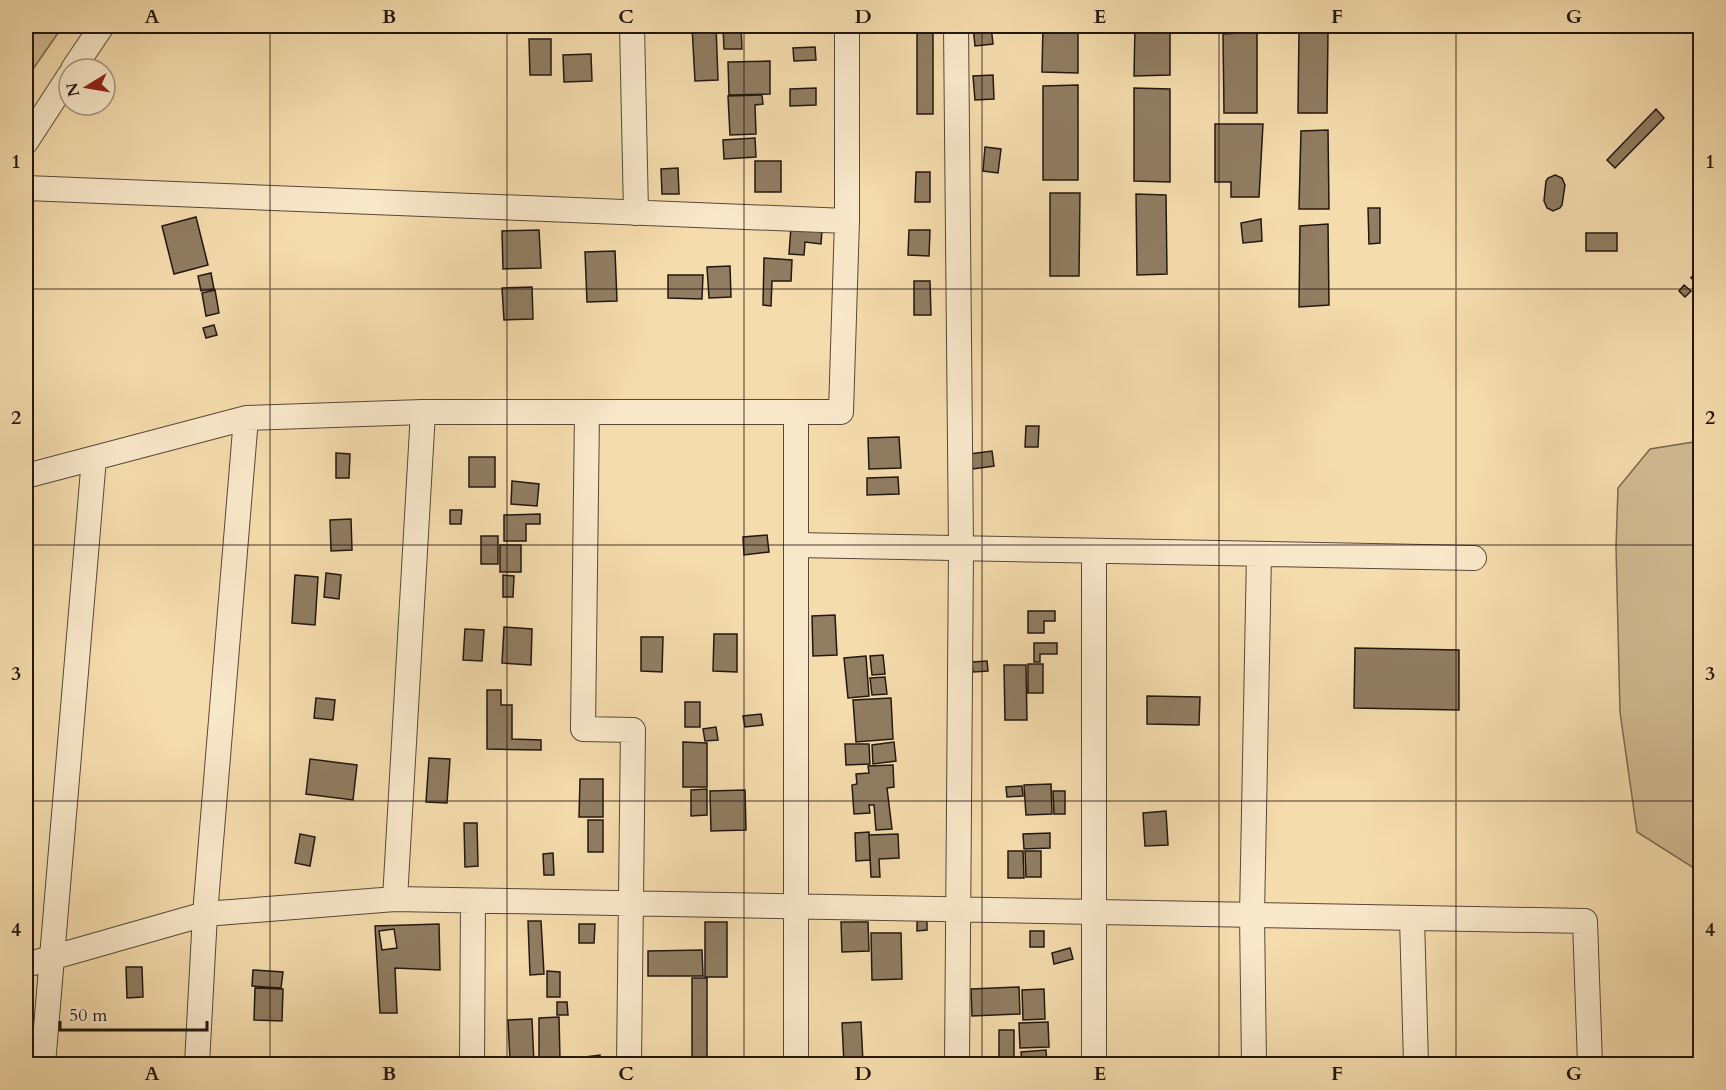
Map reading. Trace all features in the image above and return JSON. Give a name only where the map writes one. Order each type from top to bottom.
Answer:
[{"type":"street","points":[[82,57],[102,26]]},
{"type":"street","points":[[632,26],[636,213]]},
{"type":"street","points":[[26,476],[246,418],[423,412],[841,411],[847,221],[847,26]]},
{"type":"street","points":[[956,26],[961,548],[957,1065]]},
{"type":"street","points":[[26,142],[57,94]]},
{"type":"street","points":[[26,188],[847,221]]},
{"type":"street","points":[[395,900],[423,412]]},
{"type":"street","points":[[587,412],[583,729],[633,730],[629,1065]]},
{"type":"street","points":[[796,412],[796,1065]]},
{"type":"street","points":[[197,1065],[205,914],[246,418]]},
{"type":"street","points":[[43,1065],[94,458]]},
{"type":"street","points":[[796,545],[1474,558]]},
{"type":"street","points":[[1094,550],[1094,1065]]},
{"type":"street","points":[[1254,1065],[1252,915],[1259,554]]},
{"type":"street","points":[[26,965],[205,914],[395,900],[1585,921],[1590,1065]]},
{"type":"street","points":[[472,1065],[473,901]]},
{"type":"street","points":[[1412,918],[1416,1065]]},
{"type":"shaded area","points":[[26,26],[63,26],[26,79]]},
{"type":"shaded area","points":[[1700,441],[1700,872],[1637,832],[1620,712],[1616,547],[1618,488],[1650,449]]},
{"type":"building","points":[[692,26],[716,26],[718,80],[695,81]]},
{"type":"building","points":[[723,26],[741,26],[742,49],[724,49]]},
{"type":"building","points":[[973,26],[991,26],[993,44],[975,46]]},
{"type":"building","points":[[1043,26],[1078,26],[1078,73],[1042,72]]},
{"type":"building","points":[[1135,26],[1170,26],[1170,75],[1134,76]]},
{"type":"building","points":[[917,29],[933,29],[933,114],[917,114]]},
{"type":"building","points":[[1257,32],[1257,113],[1224,113],[1223,34]]},
{"type":"building","points":[[1299,32],[1328,32],[1327,113],[1298,113]]},
{"type":"building","points":[[529,39],[551,39],[551,75],[530,75]]},
{"type":"building","points":[[815,47],[816,60],[794,61],[793,48]]},
{"type":"building","points":[[591,54],[592,81],[564,82],[563,55]]},
{"type":"building","points":[[770,61],[770,94],[729,95],[728,62]]},
{"type":"building","points":[[993,75],[994,99],[975,100],[973,76]]},
{"type":"building","points":[[1078,85],[1078,180],[1043,180],[1043,86]]},
{"type":"building","points":[[816,88],[816,105],[790,106],[790,89]]},
{"type":"building","points":[[1134,88],[1170,89],[1170,182],[1134,181]]},
{"type":"building","points":[[762,95],[763,104],[755,105],[756,134],[730,135],[728,96]]},
{"type":"building","points":[[1656,109],[1664,118],[1615,168],[1607,160]]},
{"type":"building","points":[[1215,124],[1263,124],[1259,197],[1231,197],[1231,182],[1215,182]]},
{"type":"building","points":[[1328,130],[1329,209],[1299,209],[1301,131]]},
{"type":"building","points":[[755,138],[756,157],[724,159],[723,140]]},
{"type":"building","points":[[985,147],[1001,149],[998,173],[983,171]]},
{"type":"building","points":[[755,161],[781,161],[781,192],[755,192]]},
{"type":"building","points":[[678,168],[679,194],[662,194],[661,169]]},
{"type":"building","points":[[916,172],[930,172],[930,202],[915,202]]},
{"type":"building","points":[[1555,175],[1562,178],[1565,185],[1562,205],[1553,211],[1547,208],[1544,201],[1546,181]]},
{"type":"building","points":[[1050,193],[1080,193],[1079,276],[1050,276]]},
{"type":"building","points":[[1136,194],[1166,195],[1167,274],[1137,275]]},
{"type":"building","points":[[1368,208],[1380,208],[1380,243],[1369,244]]},
{"type":"building","points":[[196,217],[208,265],[174,274],[162,226]]},
{"type":"building","points":[[1261,219],[1262,241],[1243,243],[1241,223]]},
{"type":"building","points":[[1328,224],[1329,305],[1299,307],[1300,226]]},
{"type":"building","points":[[791,227],[822,230],[821,244],[805,242],[804,255],[789,254]]},
{"type":"building","points":[[539,230],[541,268],[503,269],[502,231]]},
{"type":"building","points":[[909,230],[930,230],[929,256],[908,255]]},
{"type":"building","points":[[1586,233],[1617,233],[1617,251],[1586,251]]},
{"type":"building","points":[[615,251],[617,301],[587,302],[585,252]]},
{"type":"building","points":[[764,258],[792,260],[791,281],[772,281],[771,306],[763,305]]},
{"type":"building","points":[[730,266],[731,297],[709,298],[707,267]]},
{"type":"building","points":[[1697,270],[1700,273],[1698,284],[1691,278]]},
{"type":"building","points":[[211,273],[214,289],[201,291],[198,276]]},
{"type":"building","points":[[668,275],[703,275],[702,299],[668,298]]},
{"type":"building","points":[[914,281],[930,281],[931,315],[914,315]]},
{"type":"building","points":[[1684,285],[1691,291],[1685,297],[1679,291]]},
{"type":"building","points":[[532,287],[533,319],[504,320],[502,288]]},
{"type":"building","points":[[215,290],[219,313],[206,316],[202,293]]},
{"type":"building","points":[[214,325],[217,335],[206,338],[203,328]]},
{"type":"building","points":[[1026,426],[1039,426],[1038,447],[1025,447]]},
{"type":"building","points":[[899,437],[901,468],[869,469],[868,438]]},
{"type":"building","points":[[992,451],[994,466],[973,469],[970,454]]},
{"type":"building","points":[[336,453],[350,454],[349,478],[336,478]]},
{"type":"building","points":[[469,457],[495,457],[495,487],[469,487]]},
{"type":"building","points":[[898,477],[899,494],[867,495],[867,478]]},
{"type":"building","points":[[512,481],[539,484],[537,506],[511,504]]},
{"type":"building","points":[[450,510],[462,510],[461,524],[450,524]]},
{"type":"building","points":[[540,514],[540,524],[526,524],[526,541],[504,541],[504,515]]},
{"type":"building","points":[[351,519],[352,550],[331,551],[330,520]]},
{"type":"building","points":[[767,535],[769,552],[744,555],[743,537]]},
{"type":"building","points":[[481,536],[498,536],[498,564],[481,564]]},
{"type":"building","points":[[500,545],[521,545],[521,572],[500,572]]},
{"type":"building","points":[[326,573],[341,575],[339,599],[324,597]]},
{"type":"building","points":[[295,575],[318,577],[315,625],[292,623]]},
{"type":"building","points":[[503,575],[514,576],[513,597],[503,597]]},
{"type":"building","points":[[1028,611],[1055,611],[1055,621],[1044,621],[1044,633],[1028,633]]},
{"type":"building","points":[[835,615],[837,655],[813,656],[812,616]]},
{"type":"building","points":[[504,627],[532,629],[531,665],[502,663]]},
{"type":"building","points":[[465,629],[484,630],[482,661],[463,660]]},
{"type":"building","points":[[714,634],[737,634],[737,672],[713,671]]},
{"type":"building","points":[[641,637],[663,637],[662,672],[641,671]]},
{"type":"building","points":[[1034,643],[1057,643],[1057,654],[1040,654],[1040,662],[1034,662]]},
{"type":"building","points":[[1355,648],[1459,650],[1459,710],[1354,708]]},
{"type":"building","points":[[883,655],[885,674],[872,675],[870,656]]},
{"type":"building","points":[[866,656],[869,696],[848,698],[844,658]]},
{"type":"building","points":[[987,661],[988,671],[973,672],[972,662]]},
{"type":"building","points":[[1028,664],[1043,664],[1043,693],[1028,693]]},
{"type":"building","points":[[1004,665],[1026,665],[1027,720],[1005,720]]},
{"type":"building","points":[[885,677],[887,694],[872,695],[870,678]]},
{"type":"building","points":[[487,690],[501,690],[501,705],[512,705],[512,739],[541,740],[541,750],[487,749]]},
{"type":"building","points":[[1147,696],[1200,697],[1199,725],[1147,724]]},
{"type":"building","points":[[316,698],[335,700],[333,720],[314,718]]},
{"type":"building","points":[[891,698],[893,739],[856,742],[853,700]]},
{"type":"building","points":[[685,702],[700,702],[700,727],[685,727]]},
{"type":"building","points":[[761,714],[763,725],[745,727],[743,716]]},
{"type":"building","points":[[716,727],[718,740],[705,741],[703,729]]},
{"type":"building","points":[[683,742],[707,743],[707,787],[683,787]]},
{"type":"building","points":[[894,742],[896,761],[873,764],[872,745]]},
{"type":"building","points":[[845,744],[869,744],[870,764],[846,765]]},
{"type":"building","points":[[429,758],[450,759],[447,803],[426,802]]},
{"type":"building","points":[[310,759],[357,765],[353,800],[306,794]]},
{"type":"building","points":[[893,765],[894,787],[887,788],[892,829],[876,830],[874,805],[869,805],[870,813],[854,814],[852,785],[857,784],[856,774],[869,773],[868,766]]},
{"type":"building","points":[[580,779],[603,779],[603,817],[579,817]]},
{"type":"building","points":[[1051,784],[1052,814],[1026,815],[1024,785]]},
{"type":"building","points":[[1022,786],[1023,796],[1007,797],[1006,787]]},
{"type":"building","points":[[707,789],[707,815],[691,816],[691,790]]},
{"type":"building","points":[[745,790],[746,830],[711,831],[710,791]]},
{"type":"building","points":[[1053,791],[1065,791],[1065,814],[1054,814]]},
{"type":"building","points":[[1166,811],[1168,845],[1145,846],[1143,813]]},
{"type":"building","points":[[588,820],[603,820],[603,852],[588,852]]},
{"type":"building","points":[[464,823],[477,823],[478,866],[465,867]]},
{"type":"building","points":[[869,832],[870,860],[856,861],[855,833]]},
{"type":"building","points":[[1050,833],[1050,848],[1024,849],[1023,834]]},
{"type":"building","points":[[300,834],[315,837],[310,866],[295,863]]},
{"type":"building","points":[[898,834],[899,858],[879,859],[880,877],[871,877],[869,835]]},
{"type":"building","points":[[1008,851],[1023,851],[1024,878],[1008,878]]},
{"type":"building","points":[[1025,851],[1041,851],[1041,877],[1026,877]]},
{"type":"building","points":[[553,853],[554,875],[544,875],[543,854]]},
{"type":"building","points":[[528,921],[541,921],[544,974],[530,975]]},
{"type":"building","points":[[917,921],[927,921],[927,930],[917,931]]},
{"type":"building","points":[[705,922],[727,922],[727,977],[705,977]]},
{"type":"building","points":[[841,922],[868,922],[869,951],[842,952]]},
{"type":"building","points":[[439,924],[440,970],[395,968],[397,1013],[380,1013],[375,926]],"holes":[[[394,929],[397,948],[382,950],[379,931]]]},
{"type":"building","points":[[579,924],[595,924],[594,943],[579,943]]},
{"type":"building","points":[[1030,931],[1044,931],[1044,947],[1030,947]]},
{"type":"building","points":[[871,933],[901,933],[902,979],[872,980]]},
{"type":"building","points":[[1070,948],[1073,959],[1054,964],[1052,953]]},
{"type":"building","points":[[702,950],[703,976],[648,976],[648,951]]},
{"type":"building","points":[[126,967],[142,967],[143,997],[127,998]]},
{"type":"building","points":[[253,970],[283,972],[281,988],[252,986]]},
{"type":"building","points":[[547,971],[560,972],[560,997],[547,997]]},
{"type":"building","points":[[692,978],[707,978],[707,1064],[692,1064]]},
{"type":"building","points":[[1019,987],[1020,1014],[972,1016],[971,989]]},
{"type":"building","points":[[255,988],[283,989],[282,1021],[254,1020]]},
{"type":"building","points":[[1044,989],[1045,1019],[1023,1020],[1022,990]]},
{"type":"building","points":[[557,1002],[567,1002],[568,1015],[557,1015]]},
{"type":"building","points":[[559,1017],[560,1059],[539,1059],[539,1018]]},
{"type":"building","points":[[532,1019],[534,1064],[522,1064],[521,1059],[510,1060],[508,1020]]},
{"type":"building","points":[[861,1022],[863,1063],[844,1064],[842,1023]]},
{"type":"building","points":[[1048,1022],[1049,1047],[1020,1048],[1019,1023]]},
{"type":"building","points":[[999,1030],[1014,1030],[1014,1064],[999,1064]]},
{"type":"building","points":[[1046,1050],[1047,1064],[1022,1064],[1021,1052]]},
{"type":"building","points":[[600,1055],[601,1064],[587,1064],[586,1057]]}]
